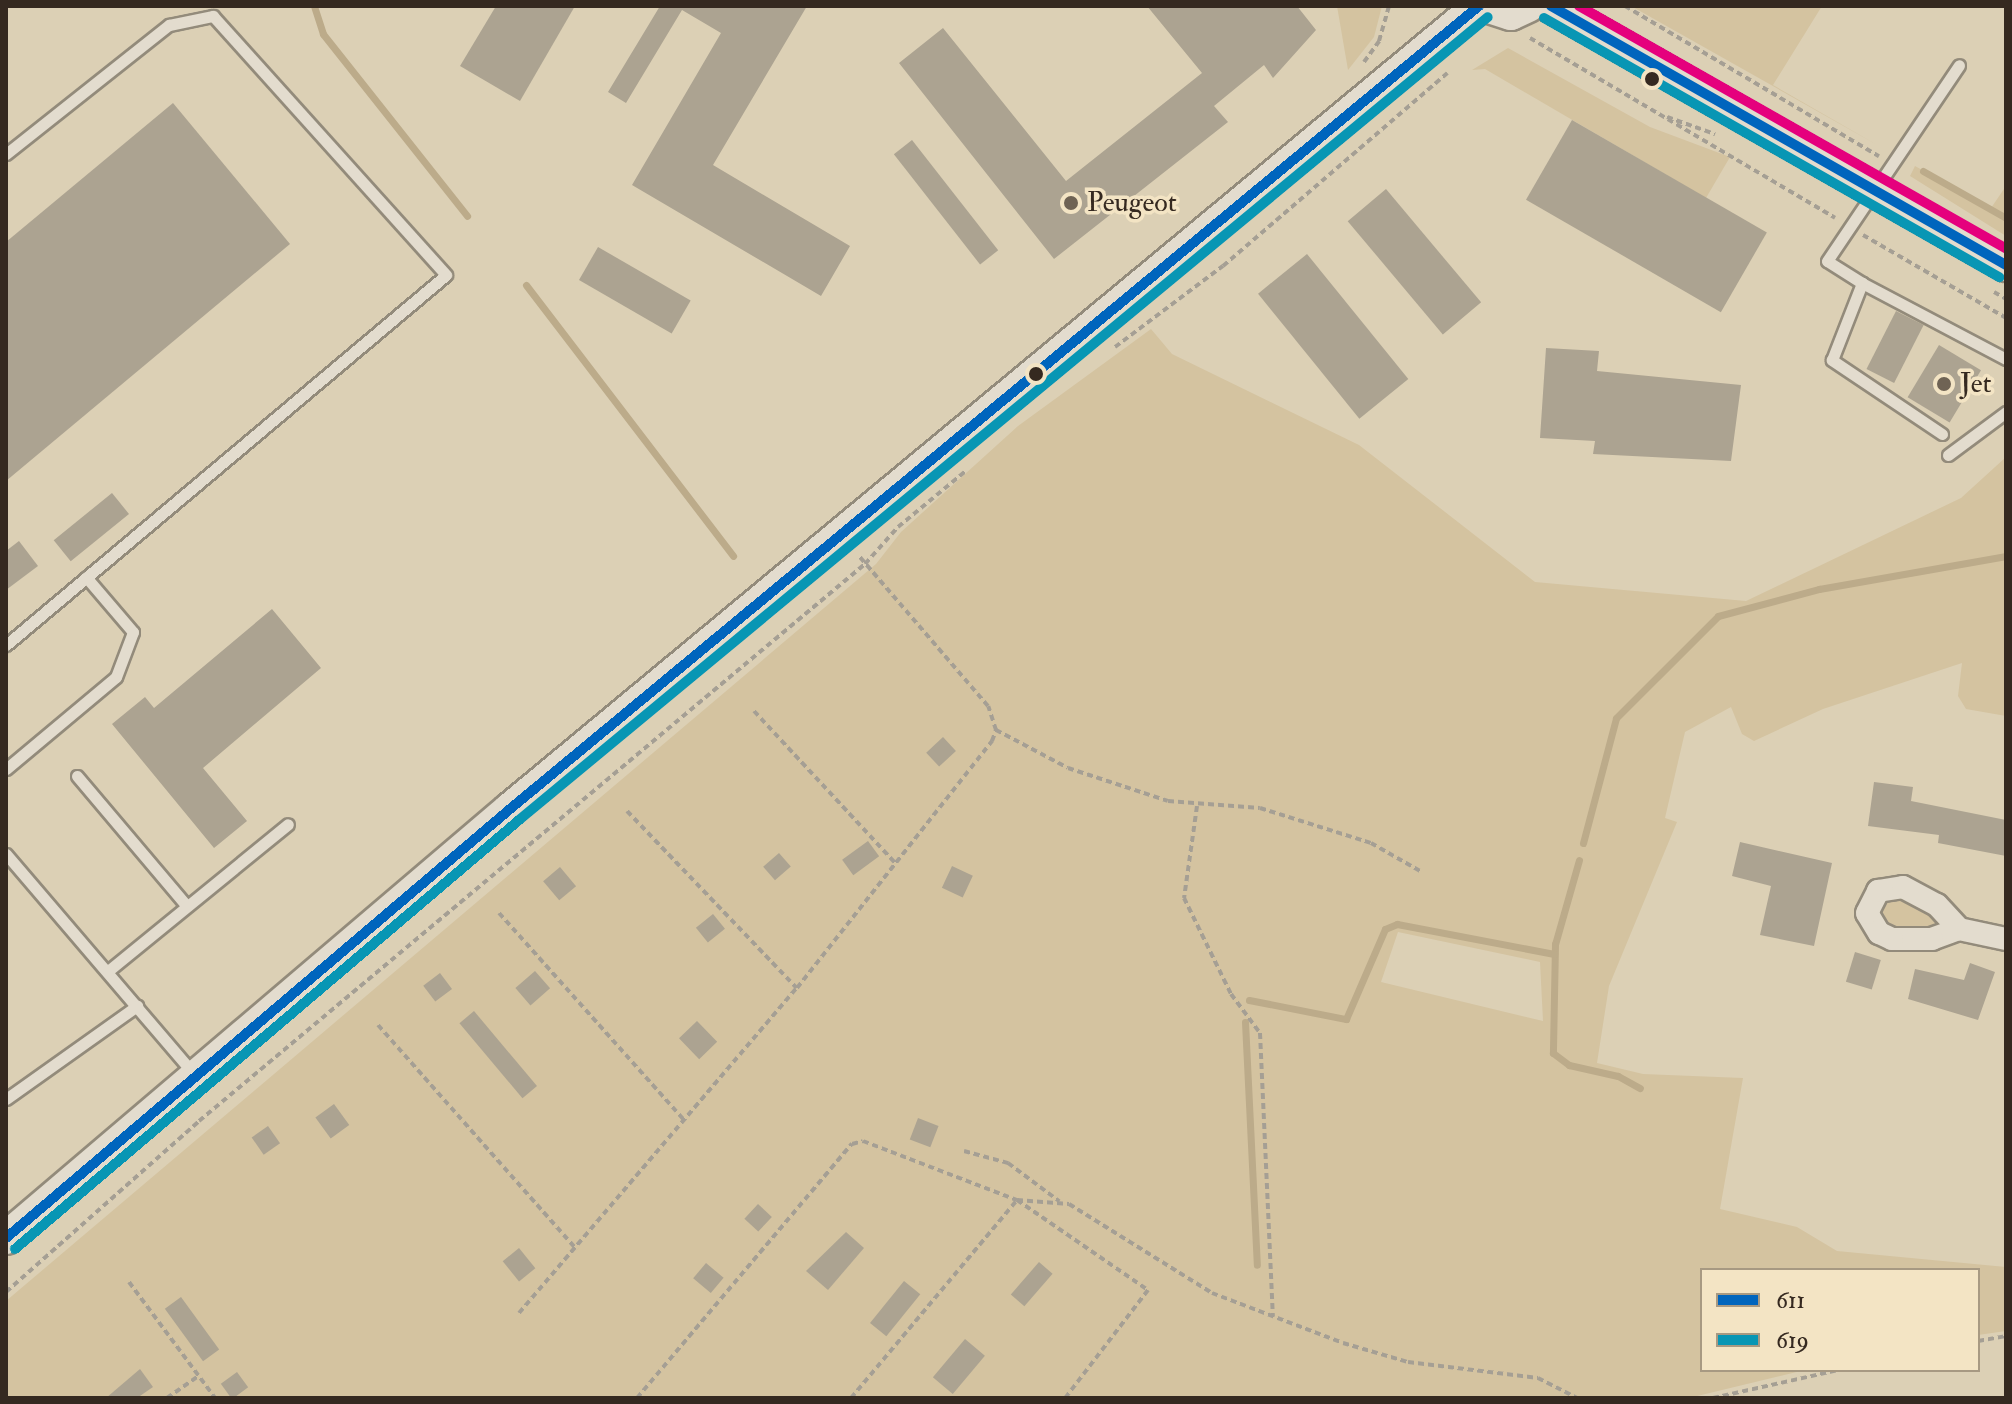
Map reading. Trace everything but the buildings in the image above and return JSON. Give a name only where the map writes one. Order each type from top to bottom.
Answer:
[{"type":"main road","points":[[6,1238],[1479,6]]},
{"type":"main road","points":[[1486,6],[1511,14],[1528,6]]},
{"type":"main road","points":[[1551,6],[2006,265]]},
{"type":"street","points":[[1959,929],[2006,939]]},
{"type":"lane","points":[[6,154],[169,25],[213,16],[446,275],[6,645]]},
{"type":"lane","points":[[1959,65],[1827,261],[1862,283],[2006,359]]},
{"type":"lane","points":[[1862,283],[1832,360],[1942,434]]},
{"type":"lane","points":[[1948,455],[2006,412]]},
{"type":"lane","points":[[6,769],[116,677],[133,632],[86,577]]},
{"type":"lane","points":[[77,776],[187,906]]},
{"type":"lane","points":[[108,971],[288,824]]},
{"type":"lane","points":[[6,854],[197,1077]]},
{"type":"lane","points":[[6,1099],[137,1006]]},
{"type":"path","points":[[1556,54],[1737,155],[1851,228],[2006,318]]},
{"type":"path","points":[[1112,350],[1223,266],[1453,67]]},
{"type":"path","points":[[6,1292],[199,1121],[865,564],[898,527],[971,467]]},
{"type":"path","points":[[843,535],[988,706],[996,730],[1068,768],[1197,806],[1260,808],[1371,843],[1422,872]]},
{"type":"path","points":[[754,711],[897,865]]},
{"type":"path","points":[[519,1313],[577,1250],[797,988],[897,865],[996,730]]},
{"type":"path","points":[[1197,806],[1184,898],[1231,994],[1260,1033],[1273,1317]]},
{"type":"path","points":[[627,811],[797,988]]},
{"type":"path","points":[[499,913],[684,1121]]},
{"type":"path","points":[[378,1025],[577,1250]]},
{"type":"path","points":[[637,1398],[852,1144],[863,1141],[1017,1200],[1148,1290],[1065,1398]]},
{"type":"path","points":[[964,1151],[1008,1163],[1059,1201],[1212,1293],[1408,1362],[1538,1378],[1577,1398]]},
{"type":"path","points":[[1017,1200],[1059,1201]]},
{"type":"path","points":[[851,1398],[1017,1200]]},
{"type":"path","points":[[129,1282],[215,1398]]},
{"type":"path","points":[[1980,1341],[2006,1336]]},
{"type":"path","points":[[1713,1398],[1829,1372]]},
{"type":"path","points":[[167,1398],[199,1376]]},
{"type":"shaded area","points":[[1337,6],[1382,6],[1374,37],[1348,70]]},
{"type":"shaded area","points":[[1631,6],[1822,6],[1773,85],[1879,146]]},
{"type":"shaded area","points":[[1508,48],[1650,127],[1730,157],[1706,198],[1485,69],[1472,70]]},
{"type":"shaded area","points":[[1915,166],[1991,208],[2006,186],[2006,236],[1910,176]]},
{"type":"shaded area","points":[[1151,329],[1172,354],[1359,445],[1535,582],[1746,601],[1961,498],[2006,457],[2006,716],[1966,709],[1958,696],[1962,663],[1823,709],[1754,741],[1742,734],[1731,707],[1685,732],[1665,818],[1677,822],[1609,986],[1597,1063],[1643,1074],[1743,1078],[1720,1209],[1797,1227],[1837,1251],[2006,1267],[2006,1331],[1980,1335],[1980,1268],[1700,1268],[1700,1372],[1797,1372],[1689,1398],[6,1398],[6,1301],[876,564],[901,532],[1018,426]],"holes":[[[1398,932],[1540,962],[1543,1021],[1381,982]]]},
{"type":"shaded area","points":[[1903,895],[1945,923],[1930,930],[1886,926],[1878,912],[1885,899]]},
{"type":"waterway","points":[[314,6],[323,34],[467,216]]},
{"type":"waterway","points":[[1923,171],[2006,218]]},
{"type":"waterway","points":[[526,285],[733,556]]},
{"type":"waterway","points":[[1583,843],[1616,718],[1718,616],[1819,589],[2006,556]]},
{"type":"waterway","points":[[1579,860],[1555,944],[1553,1053],[1569,1065],[1618,1076],[1640,1088]]},
{"type":"waterway","points":[[1249,1000],[1346,1019],[1385,929],[1397,924],[1554,954]]},
{"type":"waterway","points":[[1245,1022],[1257,1265]]},
{"type":"transit line","name":"611","points":[[6,1238],[510,809],[1479,6]]},
{"type":"transit line","name":"611","points":[[1551,6],[2006,265]]},
{"type":"transit line","points":[[1579,6],[2006,249]]},
{"type":"transit line","name":"619","points":[[15,1249],[519,820],[1488,17]]},
{"type":"transit line","name":"619","points":[[1544,18],[1999,277]]},
{"type":"place","name":"Peugeot","points":[[1071,203]]},
{"type":"place","name":"Jet","points":[[1944,384]]}]
